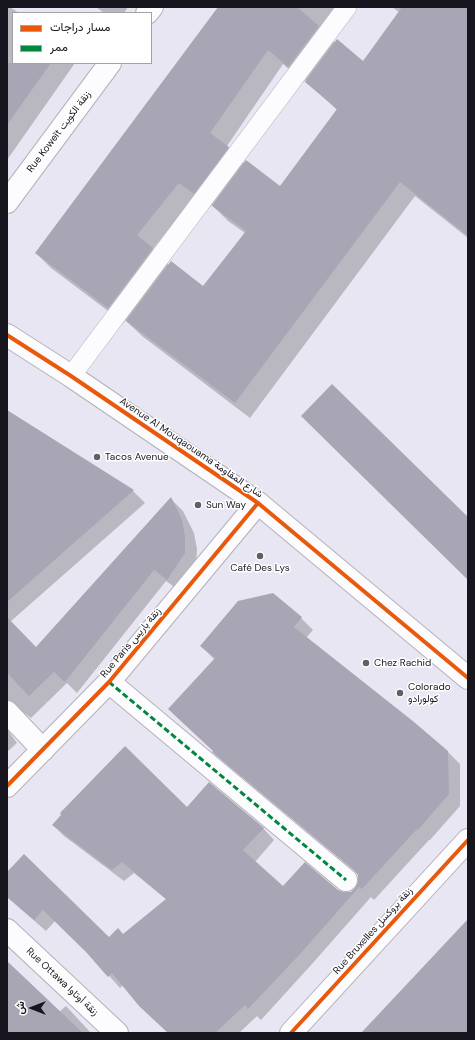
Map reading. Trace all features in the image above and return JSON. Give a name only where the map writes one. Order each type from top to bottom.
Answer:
[{"type":"street","name":"Rue Koweït زنقة الكويت","points":[[7,202],[109,64]]},
{"type":"street","name":"Avenue Al Mouqaouama شارع المقاومة","points":[[7,335],[71,376],[258,503],[468,678]]},
{"type":"street","name":"Rue Paris زنقة باريس","points":[[7,786],[109,682],[258,503]]},
{"type":"street","points":[[109,682],[346,880]]},
{"type":"street","points":[[7,712],[43,750]]},
{"type":"street","name":"Rue Bruxelles زنقة بروكسل","points":[[291,1033],[468,840]]},
{"type":"street","name":"Rue Ottawa زنقة أوتاوا","points":[[7,930],[117,1033]]},
{"type":"lane","points":[[71,376],[347,7]]},
{"type":"building","points":[[218,7],[297,7],[319,26],[288,67],[268,50],[210,133],[229,147],[194,194],[179,183],[137,235],[153,248],[108,308],[35,253]]},
{"type":"building","points":[[402,7],[468,7],[468,236],[400,182],[235,403],[126,321],[171,261],[203,286],[246,231],[212,206],[246,160],[280,186],[337,109],[305,82],[337,39],[363,61]]},
{"type":"building","points":[[7,63],[50,64],[7,125]]},
{"type":"building","points":[[332,384],[468,517],[468,580],[301,416]]},
{"type":"building","points":[[7,410],[134,490],[7,602]]},
{"type":"building","points":[[171,497],[182,520],[185,536],[185,553],[167,580],[154,570],[65,682],[54,672],[29,696],[7,673],[7,617],[36,647]]},
{"type":"building","points":[[273,593],[302,617],[294,627],[414,722],[448,751],[449,794],[418,830],[417,829],[362,889],[359,887],[301,953],[248,1009],[245,1005],[215,1033],[168,1033],[139,1006],[112,973],[108,977],[86,952],[43,910],[34,920],[7,897],[7,872],[24,854],[109,937],[118,928],[123,934],[166,899],[122,862],[112,870],[52,825],[61,815],[60,813],[125,746],[187,807],[209,782],[264,828],[243,850],[283,886],[305,862],[338,890],[351,892],[355,888],[358,882],[358,875],[354,870],[212,752],[213,751],[168,709],[215,658],[200,646],[238,601]]},
{"type":"building","points":[[468,919],[468,1033],[361,1033]]},
{"type":"building","points":[[7,961],[83,1033],[7,1033]]},
{"type":"marked path","points":[[109,682],[346,880]]},
{"type":"cycle path","points":[[7,335],[71,376],[258,503],[468,678]]},
{"type":"cycle path","points":[[7,786],[109,682],[258,503]]},
{"type":"cycle path","points":[[291,1033],[468,840]]},
{"type":"place","name":"Tacos Avenue","points":[[97,457]]},
{"type":"place","name":"Sun Way","points":[[198,505]]},
{"type":"place","name":"Café Des Lys","points":[[260,556]]},
{"type":"place","name":"Chez Rachid","points":[[366,663]]},
{"type":"place","name":"Colorado كولورادو","points":[[400,693]]}]
